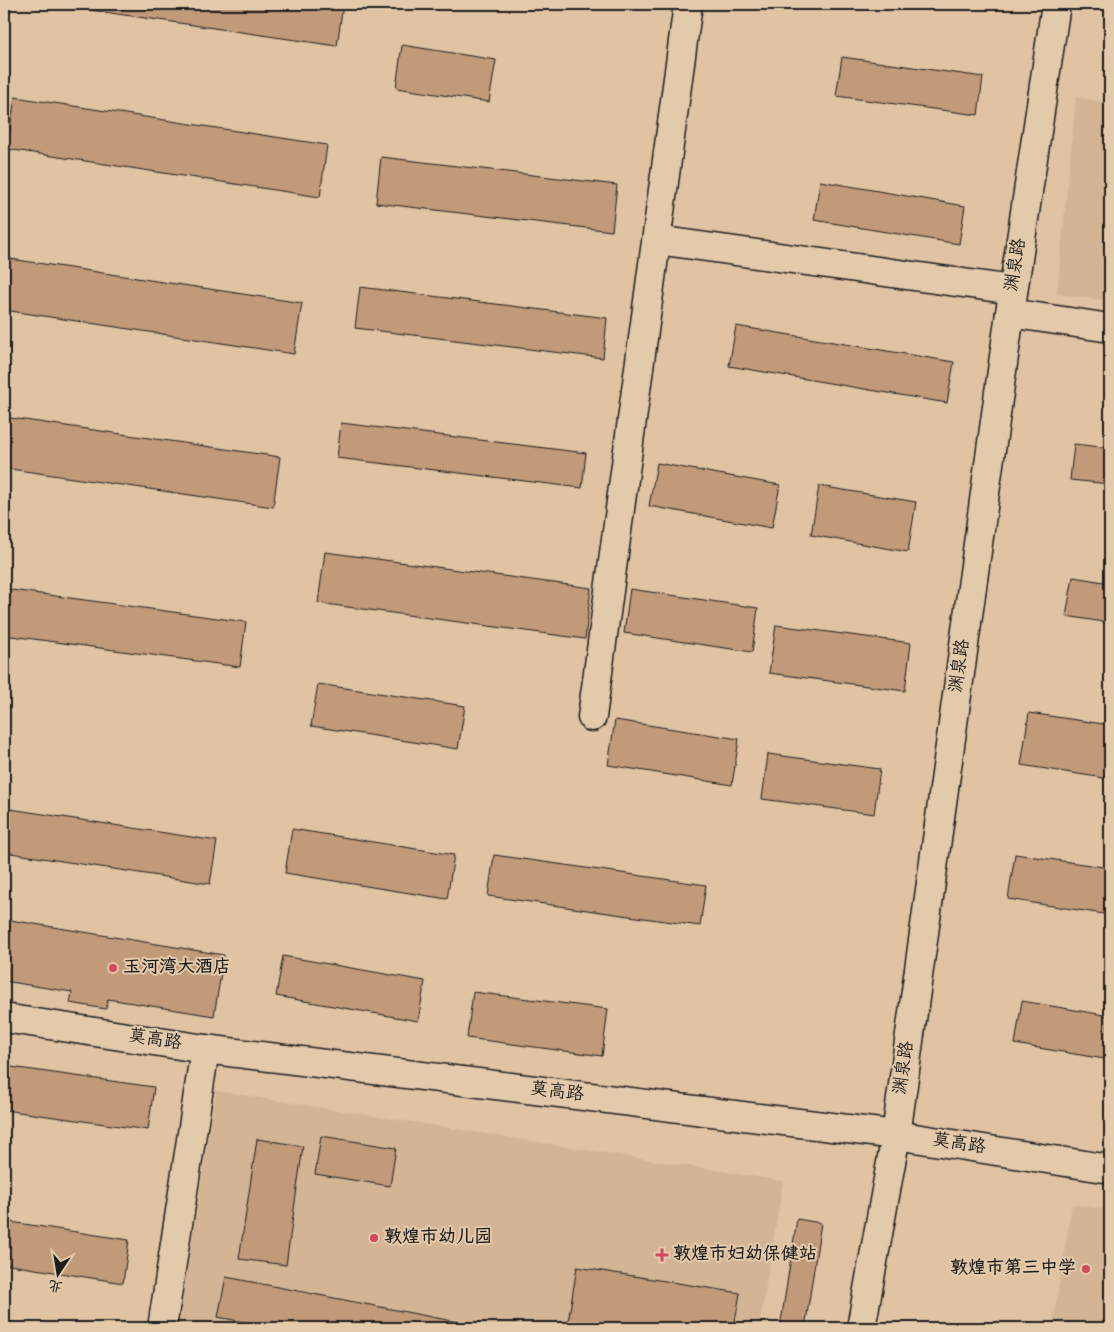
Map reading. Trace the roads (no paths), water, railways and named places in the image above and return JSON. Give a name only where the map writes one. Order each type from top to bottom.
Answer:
[{"type":"street","points":[[592,717],[688,4]]},
{"type":"street","name":"渊泉路","points":[[861,1328],[896,1135],[1012,301],[1056,4]]},
{"type":"street","points":[[657,240],[1012,301],[1110,328]]},
{"type":"street","name":"莫高路","points":[[4,1018],[205,1049],[896,1135],[1110,1168]]},
{"type":"street","points":[[162,1328],[205,1049]]},
{"type":"place","name":"玉河湾大酒店","points":[[113,968]]},
{"type":"place","name":"敦煌市幼儿园","points":[[374,1238]]},
{"type":"place","name":"敦煌市妇幼保健站","points":[[662,1255]]},
{"type":"place","name":"敦煌市第三中学","points":[[1086,1269]]}]
